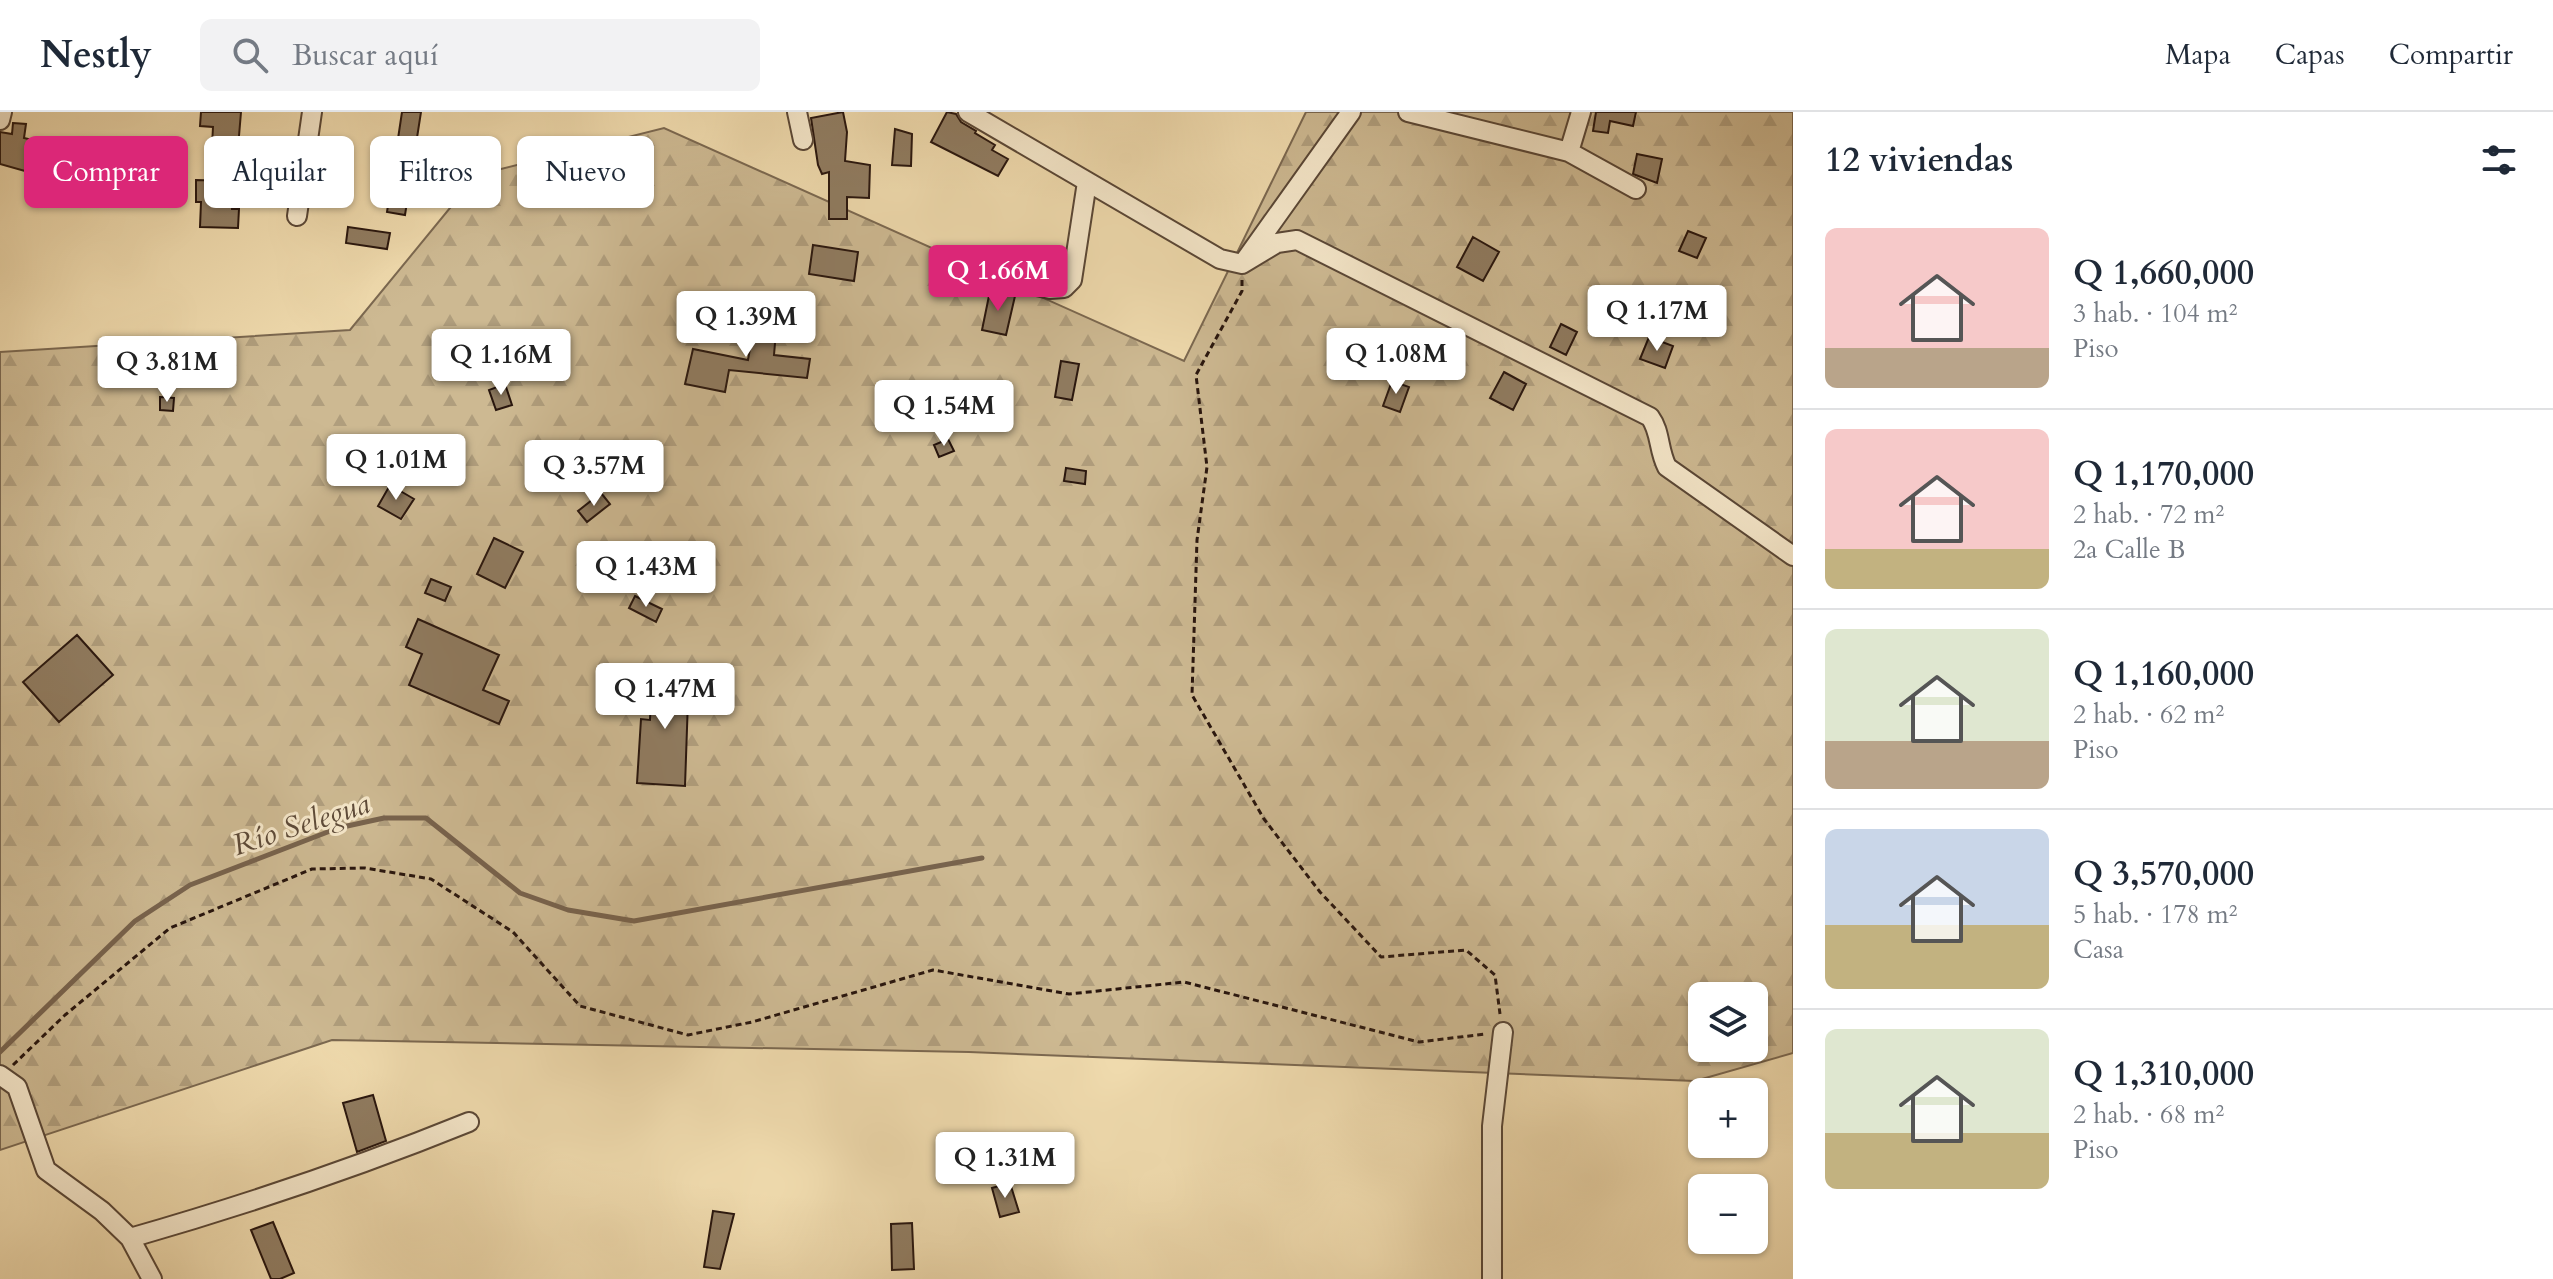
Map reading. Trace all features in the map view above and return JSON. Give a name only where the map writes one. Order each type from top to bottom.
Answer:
[{"type":"street","points":[[0,120],[2,112]]},
{"type":"street","points":[[297,216],[312,112]]},
{"type":"street","points":[[797,112],[803,140]]},
{"type":"street","points":[[968,112],[1220,259],[1242,264],[1277,243],[1297,240],[1650,417],[1658,428],[1660,454],[1667,467],[1793,556]]},
{"type":"street","points":[[1242,264],[1351,112]]},
{"type":"street","points":[[1408,112],[1569,152],[1636,189]]},
{"type":"street","points":[[1569,152],[1581,112]]},
{"type":"street","points":[[941,264],[1050,289],[1064,288],[1072,280],[1087,182]]},
{"type":"street","points":[[1492,1279],[1492,1126],[1503,1032]]},
{"type":"street","points":[[1,1074],[17,1087],[46,1170],[102,1211],[130,1238],[152,1279]]},
{"type":"street","points":[[130,1238],[219,1213],[373,1161],[469,1122]]},
{"type":"path","points":[[1,1074],[65,1015],[170,928],[312,869],[365,868],[431,879],[513,932],[580,1006],[688,1035],[752,1022],[933,970],[1069,994],[1184,982],[1419,1042],[1503,1032],[1495,975],[1466,950],[1381,957],[1320,892],[1264,819],[1192,695],[1197,540],[1207,467],[1196,375],[1242,291],[1242,264]]},
{"type":"green space","points":[[1306,112],[1793,112],[1793,1053],[1768,1060],[1768,982],[1688,982],[1688,1062],[1762,1062],[1706,1078],[1688,1078],[1688,1081],[969,1052],[332,1040],[0,1150],[0,352],[350,330],[450,208],[501,208],[501,169],[517,165],[517,208],[654,208],[654,136],[632,136],[664,128],[1184,361]]},
{"type":"building","points":[[201,112],[241,112],[239,136],[213,136],[213,127],[200,126]]},
{"type":"building","points":[[402,112],[421,112],[417,136],[398,136]]},
{"type":"building","points":[[843,112],[847,132],[845,161],[870,165],[869,198],[847,197],[847,219],[829,219],[829,172],[822,174],[818,165],[811,118]]},
{"type":"building","points":[[947,112],[956,114],[961,122],[995,145],[992,150],[1008,159],[998,176],[931,142]]},
{"type":"building","points":[[1596,112],[1636,112],[1633,126],[1610,121],[1608,133],[1593,131]]},
{"type":"building","points":[[13,123],[26,124],[24,171],[0,164],[0,132],[12,134]]},
{"type":"building","points":[[895,129],[912,134],[911,166],[892,165]]},
{"type":"building","points":[[1637,154],[1662,159],[1657,183],[1633,174]]},
{"type":"building","points":[[196,180],[204,180],[204,208],[239,209],[238,228],[200,227],[201,202],[196,202]]},
{"type":"building","points":[[388,208],[406,208],[405,215],[387,212]]},
{"type":"building","points":[[348,227],[390,233],[387,249],[346,243]]},
{"type":"building","points":[[1688,231],[1706,238],[1697,258],[1679,251]]},
{"type":"building","points":[[1473,237],[1499,252],[1483,281],[1457,267]]},
{"type":"building","points":[[813,245],[858,252],[854,281],[809,274]]},
{"type":"building","points":[[990,291],[1015,296],[1006,335],[982,330]]},
{"type":"building","points":[[760,307],[778,308],[774,355],[810,359],[807,378],[729,370],[725,392],[685,384],[693,349],[748,360],[752,337],[758,338]]},
{"type":"building","points":[[1561,324],[1577,332],[1566,355],[1550,347]]},
{"type":"building","points":[[1649,337],[1673,346],[1665,368],[1640,359]]},
{"type":"building","points":[[1061,361],[1079,364],[1072,400],[1055,397]]},
{"type":"building","points":[[1504,372],[1526,384],[1513,410],[1490,398]]},
{"type":"building","points":[[1392,381],[1409,387],[1400,412],[1383,406]]},
{"type":"building","points":[[505,384],[512,405],[496,410],[489,390]]},
{"type":"building","points":[[160,397],[174,398],[173,411],[160,410]]},
{"type":"building","points":[[948,439],[954,451],[939,457],[934,445]]},
{"type":"building","points":[[1066,468],[1086,471],[1085,484],[1064,481]]},
{"type":"building","points":[[390,485],[414,499],[401,519],[378,506]]},
{"type":"building","points":[[601,493],[610,504],[587,522],[578,511]]},
{"type":"building","points":[[494,538],[523,552],[505,588],[477,574]]},
{"type":"building","points":[[431,579],[451,587],[445,601],[425,593]]},
{"type":"building","points":[[635,596],[662,609],[656,622],[629,608]]},
{"type":"building","points":[[418,619],[499,655],[483,690],[509,701],[499,724],[409,685],[422,654],[406,647]]},
{"type":"building","points":[[77,635],[113,675],[59,722],[23,682]]},
{"type":"building","points":[[652,670],[689,671],[685,786],[637,783],[641,719],[650,720]]},
{"type":"building","points":[[373,1095],[386,1141],[357,1152],[343,1103]]},
{"type":"building","points":[[1010,1183],[1019,1212],[1000,1217],[992,1188]]},
{"type":"building","points":[[713,1211],[734,1214],[720,1269],[704,1267]]},
{"type":"building","points":[[273,1222],[294,1273],[280,1279],[271,1279],[251,1230]]},
{"type":"building","points":[[912,1223],[914,1269],[892,1270],[891,1224]]},
{"type":"waterway","name":"Río Selegua","points":[[0,1052],[135,921],[190,885],[338,828],[384,818],[426,818],[520,893],[568,910],[634,921],[982,858]]}]
